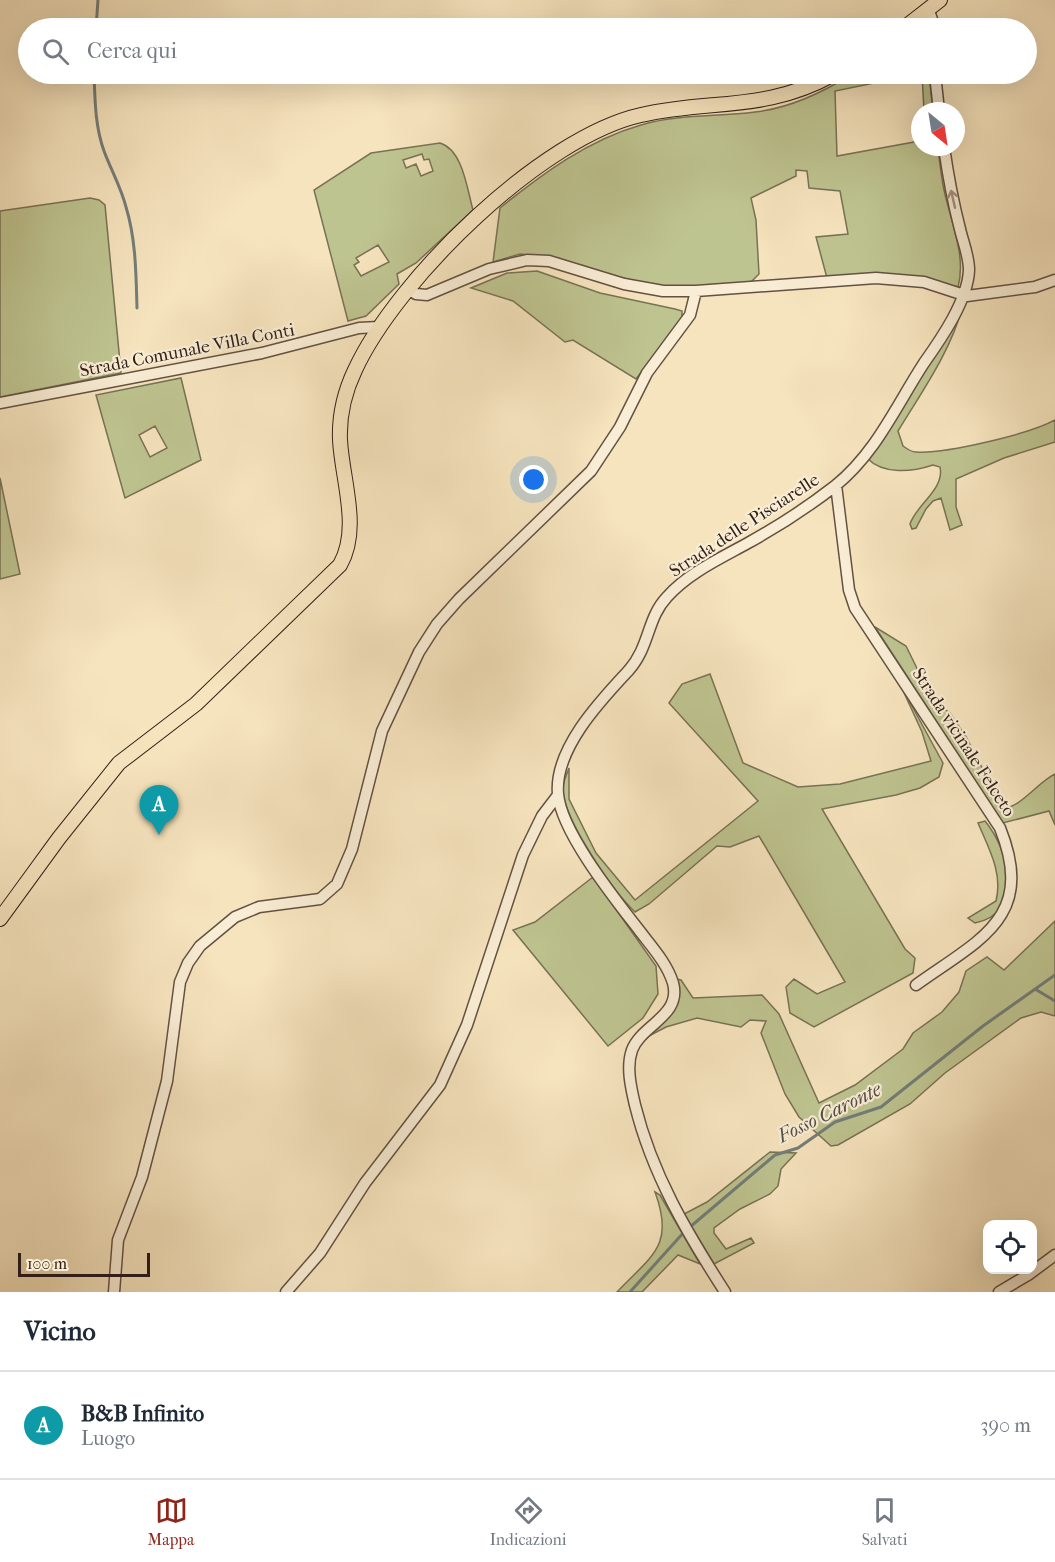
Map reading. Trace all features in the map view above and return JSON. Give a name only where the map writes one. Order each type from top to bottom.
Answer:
[{"type":"main road","points":[[919,18],[940,0]]},
{"type":"main road","points":[[0,920],[59,838],[119,763],[195,705],[340,565],[351,536],[340,440],[343,407],[354,370],[379,327],[407,289],[446,245],[533,170],[579,141],[637,116],[668,110],[753,103],[815,84]]},
{"type":"street","points":[[929,11],[932,18]]},
{"type":"street","points":[[936,84],[938,102]]},
{"type":"street","name":"Strada delle Pisciarelle","points":[[725,1292],[673,1205],[645,1144],[632,1092],[629,1067],[636,1043],[667,1012],[672,1003],[674,987],[660,959],[609,891],[577,840],[561,809],[558,795],[563,761],[595,707],[639,657],[658,609],[667,596],[704,568],[760,536],[836,485],[876,445],[902,398],[950,323],[969,270],[945,156]]},
{"type":"street","points":[[407,289],[416,294],[427,295],[500,265],[527,260],[549,261],[624,284],[663,291],[696,291],[876,278],[924,282],[961,296],[1026,289],[1055,280]]},
{"type":"street","points":[[114,1292],[117,1239],[142,1178],[167,1081],[180,982],[188,963],[200,946],[235,917],[259,907],[320,899],[337,884],[352,849],[382,730],[425,643],[437,624],[459,599],[591,471],[620,427],[647,373],[690,315],[696,291]]},
{"type":"street","name":"Strada Comunale Villa Conti","points":[[0,403],[279,349],[359,328],[379,327]]},
{"type":"street","name":"Strada vicinale Felceto","points":[[836,485],[849,590],[855,608],[1000,828],[1012,866],[1011,898],[1006,910],[969,947],[916,985]]},
{"type":"street","points":[[286,1292],[320,1254],[364,1183],[440,1085],[467,1025],[523,855],[542,816],[558,795]]},
{"type":"street","points":[[999,1292],[1055,1256]]},
{"type":"green space","points":[[834,84],[869,84],[835,91],[837,156],[911,143],[911,156],[939,156],[943,185],[959,249],[958,287],[933,281],[827,278],[816,237],[848,234],[840,191],[809,188],[807,171],[796,170],[796,176],[751,198],[756,220],[759,274],[749,284],[668,288],[613,276],[557,258],[520,254],[493,262],[500,208],[566,159],[584,149],[621,131],[655,121],[768,110],[817,93]]},
{"type":"green space","points":[[923,84],[930,84],[932,102],[924,102]]},
{"type":"green space","points":[[440,143],[448,147],[454,153],[463,171],[473,210],[416,263],[397,274],[399,284],[366,316],[348,321],[314,190],[371,153]],"holes":[[[422,154],[424,160],[429,159],[433,171],[421,176],[416,164],[406,168],[403,160]],[[378,245],[389,262],[361,276],[354,265],[359,262],[356,258]]]},
{"type":"green space","points":[[90,198],[99,200],[105,205],[121,373],[0,397],[0,211]]},
{"type":"green space","points":[[537,271],[600,293],[682,311],[682,319],[636,379],[573,340],[565,342],[513,301],[471,288],[507,273]]},
{"type":"green space","points":[[963,305],[944,354],[898,431],[903,446],[916,452],[946,450],[1008,437],[1055,420],[1055,442],[1004,458],[956,479],[956,507],[962,525],[950,530],[941,498],[933,501],[916,528],[912,529],[910,524],[913,517],[938,483],[940,467],[933,465],[916,469],[889,470],[867,458],[882,442]]},
{"type":"green space","points":[[181,378],[201,460],[125,498],[96,395]],"holes":[[[155,426],[167,448],[150,457],[139,435]]]},
{"type":"green space","points":[[0,478],[20,574],[0,579]]},
{"type":"green space","points":[[875,627],[906,646],[933,701],[950,713],[966,737],[1003,808],[1022,800],[1055,774],[1055,825],[1049,811],[1003,823]]},
{"type":"green space","points":[[710,674],[743,763],[798,787],[840,784],[931,761],[922,732],[900,684],[943,763],[939,777],[920,788],[896,795],[822,809],[905,949],[915,958],[913,973],[814,1027],[790,1013],[786,987],[794,979],[817,994],[845,982],[759,836],[730,847],[717,846],[649,904],[635,912],[591,854],[565,803],[563,787],[569,768],[569,799],[596,853],[635,900],[758,801],[669,703],[682,684]]},
{"type":"green space","points":[[985,821],[994,833],[1006,863],[1007,894],[1001,907],[991,917],[975,923],[968,918],[996,901],[998,891],[994,861],[978,823]]},
{"type":"green space","points":[[593,877],[656,966],[658,994],[643,1018],[608,1046],[513,930],[535,922]]},
{"type":"green space","points":[[1055,921],[1055,1016],[1041,1012],[1021,1018],[945,1073],[910,1104],[838,1145],[831,1146],[799,1117],[785,1094],[761,1033],[766,1021],[750,1020],[741,1027],[697,1018],[666,1027],[645,1038],[669,1013],[674,999],[676,979],[681,980],[693,998],[762,995],[779,1014],[819,1103],[855,1085],[903,1049],[913,1033],[942,1012],[959,992],[966,971],[987,957],[1004,970]]},
{"type":"green space","points":[[770,1152],[796,1153],[781,1169],[778,1186],[770,1194],[740,1209],[714,1228],[714,1233],[726,1249],[751,1238],[754,1243],[714,1264],[684,1214],[707,1202]]},
{"type":"green space","points":[[655,1192],[660,1195],[700,1264],[678,1255],[642,1292],[617,1292],[650,1258],[661,1238],[661,1210]]},
{"type":"waterway","points":[[97,18],[98,0]]},
{"type":"waterway","points":[[95,84],[101,142],[124,200],[132,232],[137,308]]},
{"type":"waterway","name":"Fosso Caronte","points":[[690,1227],[775,1155],[798,1148],[835,1122],[881,1107],[983,1026],[1055,975]]},
{"type":"waterway","points":[[1035,989],[1055,1001]]},
{"type":"waterway","name":"Fosso Caronte","points":[[630,1292],[685,1231]]},
{"type":"place","name":"B&B Infinito","points":[[159,835]]}]
